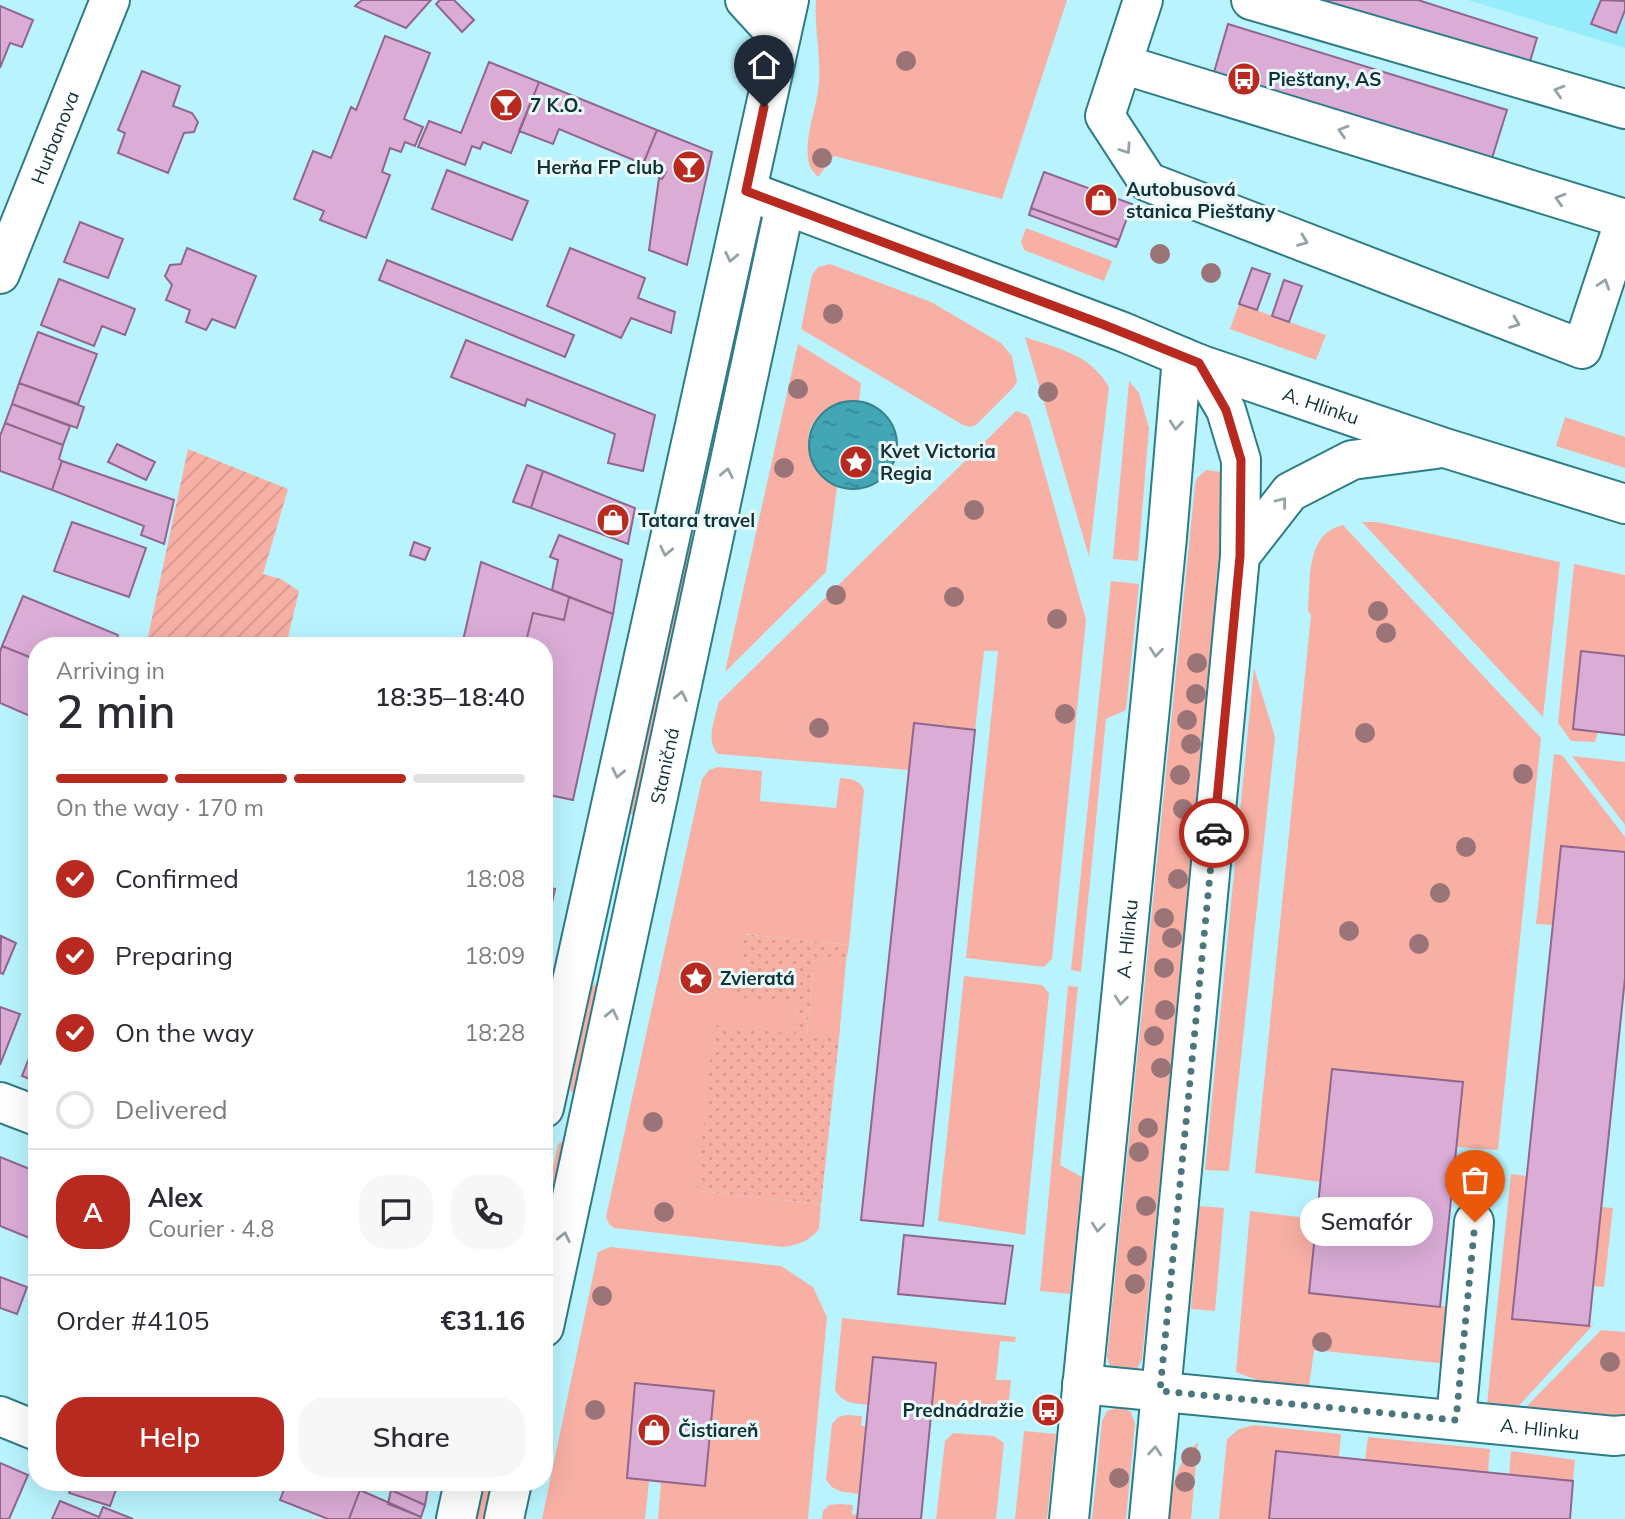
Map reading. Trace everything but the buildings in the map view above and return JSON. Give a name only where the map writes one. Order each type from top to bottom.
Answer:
[{"type":"street","name":"Hurbanova","points":[[0,274],[110,0]]},
{"type":"street","points":[[745,0],[780,38]]},
{"type":"street","points":[[553,1067],[789,0]]},
{"type":"street","points":[[1122,64],[1625,219],[1582,349],[1148,181],[1105,116],[1122,64],[1143,0]]},
{"type":"street","points":[[1251,0],[1625,109]]},
{"type":"street","name":"A. Hlinku","points":[[746,191],[1123,332],[1190,360],[1445,448],[1625,504]]},
{"type":"street","name":"Staničná","points":[[553,1280],[785,205]]},
{"type":"street","points":[[1149,1519],[1240,556],[1241,460],[1226,410],[1190,360]]},
{"type":"street","name":"A. Hlinku","points":[[1069,1519],[1167,537],[1190,360]]},
{"type":"street","name":"A. Hlinku","points":[[1240,556],[1290,492],[1352,460],[1445,448]]},
{"type":"street","points":[[0,1102],[28,1113]]},
{"type":"street","points":[[1456,1420],[1475,1222]]},
{"type":"street","name":"A. Hlinku","points":[[1083,1384],[1625,1435]]},
{"type":"street","points":[[0,1416],[28,1427]]},
{"type":"street","points":[[456,1519],[462,1491]]},
{"type":"street","points":[[504,1519],[510,1491]]},
{"type":"shaded area","points":[[816,0],[1067,0],[1002,199],[834,156],[818,177],[816,175],[809,164],[808,149],[819,82]]},
{"type":"shaded area","points":[[1468,0],[1625,0],[1625,48]]},
{"type":"shaded area","points":[[1026,228],[1112,261],[1104,281],[1024,250],[1021,242]]},
{"type":"shaded area","points":[[752,248],[756,251],[705,490],[701,492],[699,490]]},
{"type":"shaded area","points":[[830,264],[931,302],[1001,343],[1012,356],[1017,382],[976,425],[970,427],[801,329],[812,275],[818,267]]},
{"type":"shaded area","points":[[1239,304],[1326,335],[1316,360],[1230,329]]},
{"type":"shaded area","points":[[1025,337],[1073,354],[1093,367],[1109,387],[1089,557]]},
{"type":"shaded area","points":[[798,344],[861,383],[859,401],[842,404],[825,412],[812,425],[809,433],[810,444],[821,472],[837,487],[826,572],[725,672]]},
{"type":"shaded area","points":[[1129,381],[1139,393],[1149,428],[1138,561],[1113,559]]},
{"type":"shaded area","points":[[1016,411],[1027,415],[1030,420],[1086,620],[1052,959],[1044,967],[966,958],[998,651],[984,651],[975,730],[914,724],[909,770],[718,754],[712,742],[713,722],[719,702]]},
{"type":"shaded area","points":[[1565,417],[1625,437],[1625,468],[1556,446]]},
{"type":"shaded area","points":[[188,449],[288,489],[263,574],[281,579],[299,591],[288,637],[148,637]]},
{"type":"shaded area","points":[[1206,470],[1221,472],[1226,478],[1227,489],[1142,1359],[1136,1371],[1111,1369],[1107,1357],[1195,485],[1197,478]]},
{"type":"shaded area","points":[[1362,522],[1377,522],[1560,562],[1543,717]]},
{"type":"shaded area","points":[[1343,525],[1541,738],[1498,1150],[1457,1147],[1463,1082],[1332,1069],[1321,1182],[1255,1173],[1311,615],[1308,611],[1310,572],[1312,559],[1322,538]]},
{"type":"shaded area","points":[[689,540],[694,543],[636,812],[632,815],[629,811]]},
{"type":"shaded area","points":[[1574,564],[1625,575],[1625,656],[1581,652],[1573,729],[1598,732],[1595,742],[1571,741],[1558,723]]},
{"type":"shaded area","points":[[1111,581],[1139,584],[1126,710],[1106,719],[1081,972],[1071,970]]},
{"type":"shaded area","points":[[1254,668],[1275,737],[1229,1171],[1205,1170]]},
{"type":"shaded area","points":[[1554,754],[1562,755],[1625,837],[1625,852],[1561,846],[1553,925],[1536,924]]},
{"type":"shaded area","points":[[1572,756],[1625,762],[1625,825]]},
{"type":"shaded area","points":[[718,767],[762,771],[760,801],[836,808],[840,778],[857,782],[864,790],[849,945],[744,934],[797,1003],[794,1034],[697,1191],[821,1204],[819,1229],[803,1242],[783,1247],[614,1228],[606,1217],[702,779],[709,770]]},
{"type":"shaded area","points":[[743,934],[849,945],[846,962],[814,960],[807,1035],[839,1039],[821,1204],[697,1191],[714,1025],[794,1034],[797,1003],[736,997]]},
{"type":"shaded area","points":[[814,959],[846,962],[839,1039],[807,1036]]},
{"type":"shaded area","points":[[964,976],[1042,985],[1049,993],[1025,1235],[938,1221]]},
{"type":"shaded area","points":[[596,984],[598,989],[576,1091],[572,1092],[570,1088],[591,987]]},
{"type":"shaded area","points":[[1068,986],[1078,987],[1060,1165],[1082,1177],[1070,1294],[1040,1291]]},
{"type":"shaded area","points":[[564,1143],[553,1198],[553,1167],[558,1144]]},
{"type":"shaded area","points":[[1511,1174],[1527,1176],[1513,1318],[1589,1326],[1594,1324],[1517,1408],[1487,1405]]},
{"type":"shaded area","points":[[1199,1206],[1224,1208],[1215,1311],[1191,1309]]},
{"type":"shaded area","points":[[1602,1207],[1613,1208],[1604,1287],[1593,1286]]},
{"type":"shaded area","points":[[1250,1211],[1316,1219],[1309,1293],[1452,1307],[1448,1364],[1314,1350],[1309,1387],[1262,1382],[1236,1372]]},
{"type":"shaded area","points":[[610,1247],[781,1266],[813,1287],[827,1317],[808,1519],[658,1519],[661,1483],[649,1481],[645,1519],[542,1519],[548,1491],[553,1491],[553,1467],[598,1252]]},
{"type":"shaded area","points":[[842,1318],[1016,1337],[1015,1342],[1000,1341],[996,1380],[1011,1380],[1008,1409],[1000,1418],[933,1413],[873,1357],[868,1405],[845,1400],[835,1390]]},
{"type":"shaded area","points":[[1601,1330],[1625,1332],[1625,1419],[1524,1409]]},
{"type":"shaded area","points":[[1121,1406],[1131,1412],[1135,1424],[1126,1519],[1092,1519],[1102,1421],[1107,1411]]},
{"type":"shaded area","points":[[862,1416],[861,1426],[866,1426],[860,1494],[837,1490],[826,1480],[832,1424],[838,1417]]},
{"type":"shaded area","points":[[1254,1425],[1341,1434],[1339,1457],[1276,1451],[1269,1519],[1219,1519],[1227,1439],[1239,1429]]},
{"type":"shaded area","points":[[1024,1431],[1056,1434],[1047,1519],[1015,1519]]},
{"type":"shaded area","points":[[953,1433],[994,1436],[1004,1443],[996,1519],[936,1519],[945,1441]]},
{"type":"shaded area","points":[[1368,1437],[1490,1449],[1488,1472],[1365,1460]]},
{"type":"shaded area","points":[[1198,1442],[1191,1519],[1169,1519],[1171,1497],[1179,1468]]},
{"type":"shaded area","points":[[1511,1451],[1575,1460],[1573,1481],[1509,1474]]},
{"type":"shaded area","points":[[483,1491],[491,1491],[485,1519],[477,1519]]},
{"type":"shaded area","points":[[829,1505],[853,1505],[852,1514],[858,1515],[857,1519],[822,1519],[823,1511]]},
{"type":"water","points":[[853,401],[878,408],[890,420],[897,445],[890,470],[878,482],[853,489],[828,482],[816,470],[809,445],[816,420],[828,408]]},
{"type":"way so far","points":[[1214,833],[1160,1391],[1456,1420],[1475,1222]]},
{"type":"place","name":"Piešťany, AS","points":[[1244,79]]},
{"type":"place","name":"7 K.O.","points":[[506,105]]},
{"type":"place","name":"Herňa FP club","points":[[689,167]]},
{"type":"place","name":"Autobusová stanica Piešťany","points":[[1101,200]]},
{"type":"place","name":"Kvet Victoria Regia","points":[[856,462]]},
{"type":"place","name":"Tatara travel","points":[[613,520]]},
{"type":"place","name":"Zvieratá","points":[[696,978]]},
{"type":"place","name":"Semafór","points":[[1475,1222]]},
{"type":"place","name":"Prednádražie","points":[[1048,1410]]},
{"type":"place","name":"Čistiareň","points":[[654,1430]]},
{"type":"route","points":[[764,107],[746,191],[1199,363],[1226,410],[1241,460],[1240,556],[1214,833]]}]
